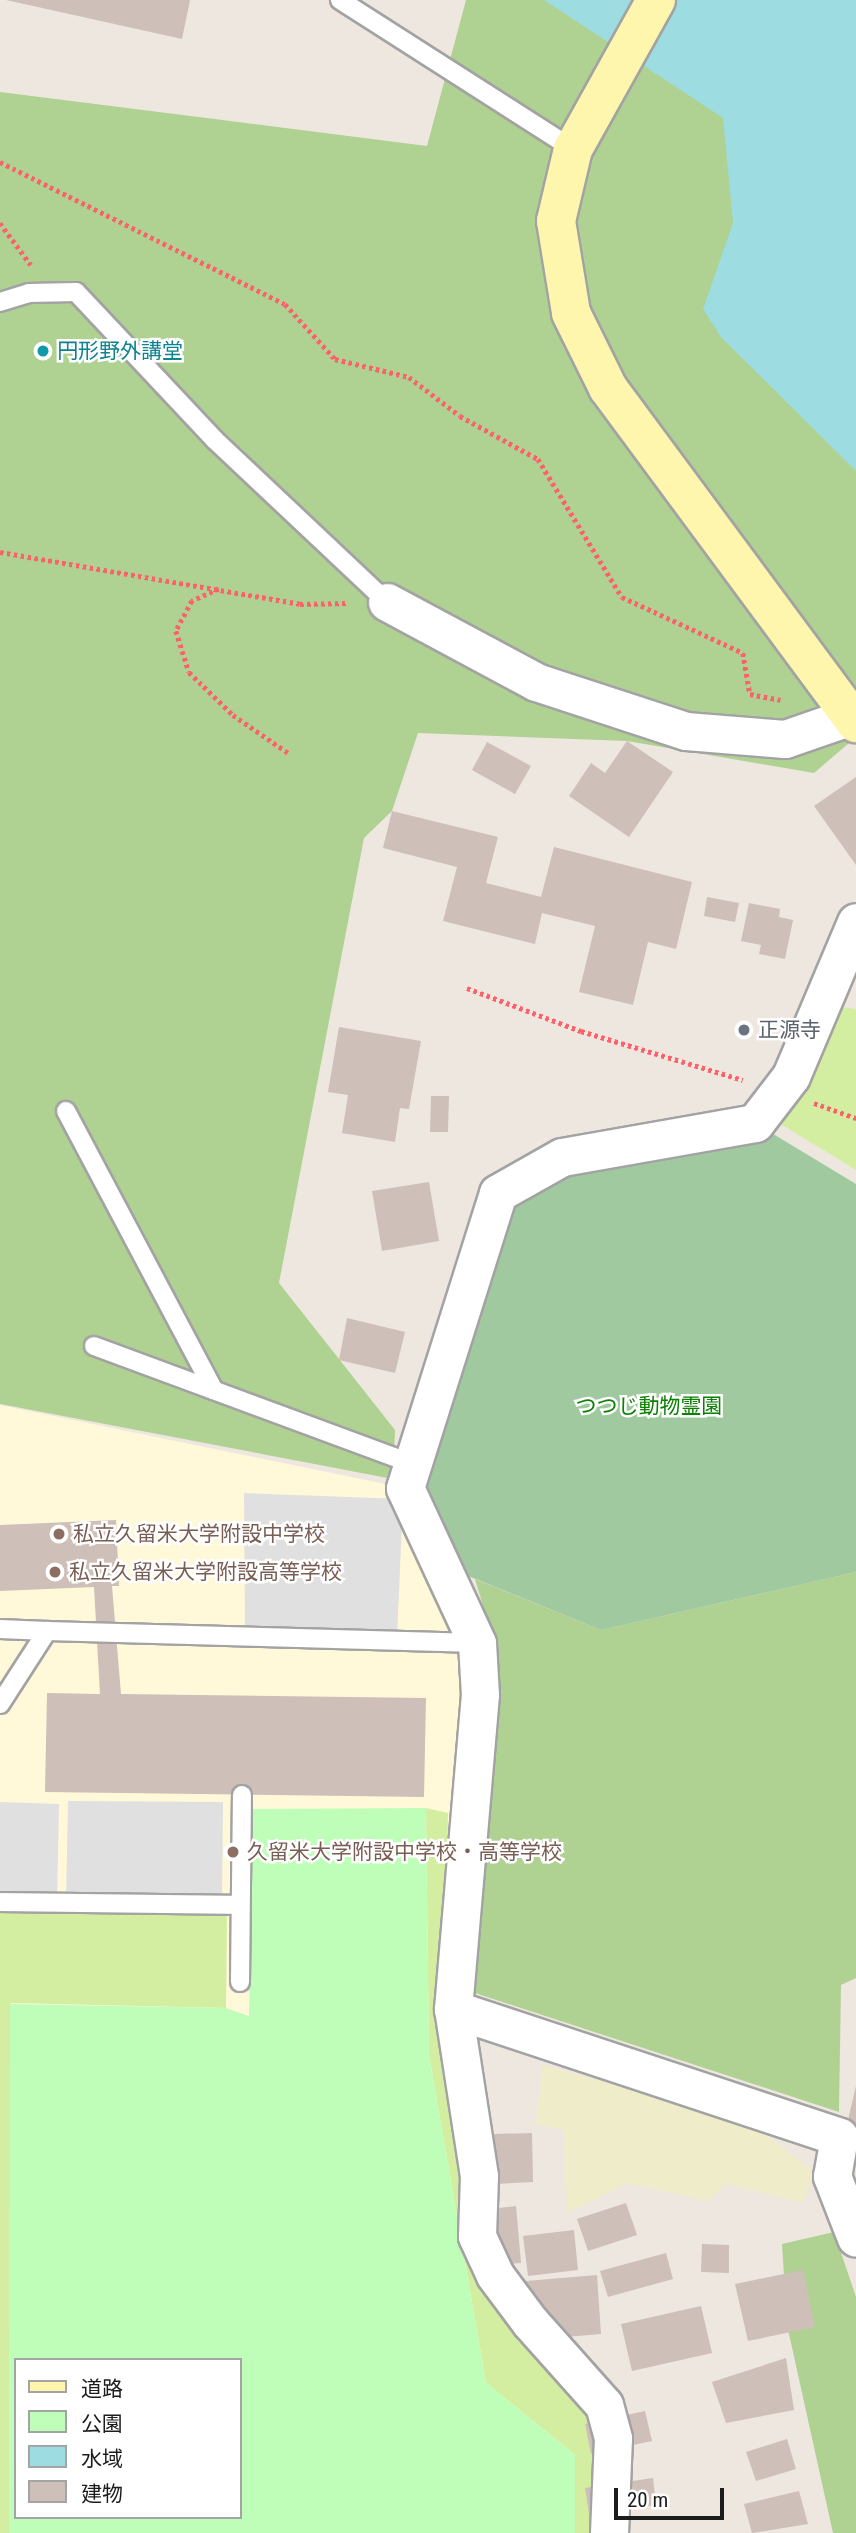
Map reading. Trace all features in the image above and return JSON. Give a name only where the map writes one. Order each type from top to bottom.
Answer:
[{"type":"street","points":[[387,602],[536,682],[607,709],[686,731],[785,739],[852,720],[608,388],[571,313],[556,221],[573,149],[620,58],[656,0]]},
{"type":"street","points":[[609,2533],[613,2438],[604,2405],[530,2322],[495,2274],[477,2236],[479,2176],[453,2009],[480,1695],[477,1643],[405,1488],[498,1193],[562,1157],[755,1123],[791,1076],[856,922]]},
{"type":"street","points":[[453,2009],[839,2137],[832,2176],[856,2238]]},
{"type":"lane","points":[[340,0],[573,149]]},
{"type":"lane","points":[[0,302],[51,293],[76,292],[215,440],[387,602]]},
{"type":"lane","points":[[66,1111],[214,1390]]},
{"type":"lane","points":[[94,1346],[413,1464]]},
{"type":"lane","points":[[0,1629],[477,1643]]},
{"type":"lane","points":[[0,1704],[47,1631]]},
{"type":"lane","points":[[240,1982],[242,1795]]},
{"type":"lane","points":[[0,1902],[239,1905]]},
{"type":"path","points":[[0,162],[285,304],[335,359],[409,377],[460,416],[538,459],[622,597],[743,653],[750,694],[780,698],[785,739]]},
{"type":"path","points":[[0,223],[51,293]]},
{"type":"path","points":[[0,552],[222,588],[300,604],[387,602]]},
{"type":"path","points":[[222,588],[192,601],[176,631],[189,672],[233,715],[290,754]]},
{"type":"path","points":[[467,988],[581,1031],[780,1091]]},
{"type":"shaded area","name":"久留米大学附設中学校・高等学校","points":[[0,1405],[405,1488],[464,1642],[453,2009],[479,2176],[609,2533],[0,2533]]},
{"type":"shaded area","points":[[244,1493],[403,1499],[397,1638],[245,1635]]},
{"type":"shaded area","points":[[68,1801],[223,1802],[222,1904],[66,1903]]},
{"type":"shaded area","points":[[0,1802],[59,1804],[57,1903],[0,1902]]},
{"type":"shaded area","points":[[543,2065],[664,2098],[762,2132],[815,2172],[803,2203],[726,2184],[708,2201],[627,2183],[567,2213],[564,2130],[536,2124]]},
{"type":"green space","points":[[466,0],[856,0],[856,737],[814,773],[627,741],[418,733],[392,811],[364,838],[279,1283],[395,1430],[393,1479],[0,1404],[0,92],[427,146]]},
{"type":"green space","points":[[838,1007],[856,1009],[856,1170],[779,1123]]},
{"type":"green space","name":"つつじ動物霊園","points":[[755,1123],[856,1184],[856,1572],[601,1630],[444,1566],[405,1488],[498,1193]]},
{"type":"green space","points":[[856,1572],[856,1978],[841,1985],[839,2112],[475,1993],[500,1698],[495,1646],[475,1579],[601,1630]]},
{"type":"green space","points":[[426,1808],[448,1813],[444,2008],[469,2237],[518,2341],[594,2412],[600,2533],[575,2533],[575,2455],[486,2383],[429,2055]]},
{"type":"green space","points":[[426,1808],[429,2055],[486,2383],[575,2455],[575,2533],[9,2533],[10,2004],[226,2008],[249,2016],[252,1809]]},
{"type":"green space","points":[[0,1910],[227,1915],[226,2008],[11,2003],[9,2533],[0,2533]]},
{"type":"green space","points":[[834,2232],[856,2297],[856,2533],[833,2533],[787,2325],[782,2244]]},
{"type":"water","points":[[544,0],[856,0],[856,471],[721,337],[703,309],[733,223],[723,118]]},
{"type":"building","points":[[6,0],[190,0],[182,39]]},
{"type":"building","points":[[627,741],[673,772],[629,837],[569,796],[591,763],[605,773]]},
{"type":"building","points":[[487,742],[531,766],[515,794],[472,770]]},
{"type":"building","points":[[856,777],[856,865],[814,806]]},
{"type":"building","points":[[392,811],[498,837],[486,883],[541,897],[554,847],[692,882],[676,949],[648,942],[633,1005],[579,992],[595,926],[542,913],[535,944],[443,921],[457,867],[383,848]]},
{"type":"building","points":[[707,897],[739,903],[735,922],[704,916]]},
{"type":"building","points":[[749,903],[780,909],[779,917],[793,920],[785,959],[759,954],[761,945],[741,941]]},
{"type":"building","points":[[339,1027],[421,1041],[409,1109],[400,1108],[395,1142],[342,1133],[348,1095],[328,1092]]},
{"type":"building","points":[[431,1096],[449,1096],[448,1132],[430,1132]]},
{"type":"building","points":[[429,1182],[439,1241],[382,1251],[372,1191]]},
{"type":"building","points":[[347,1318],[405,1332],[395,1373],[339,1360]]},
{"type":"building","points":[[116,1520],[119,1586],[112,1586],[121,1694],[426,1698],[424,1797],[45,1792],[47,1693],[100,1694],[94,1587],[0,1591],[0,1525]]},
{"type":"building","points":[[856,2086],[856,2126],[847,2124]]},
{"type":"building","points":[[532,2133],[533,2182],[496,2184],[494,2134]]},
{"type":"building","points":[[626,2203],[637,2235],[588,2251],[577,2219]]},
{"type":"building","points":[[516,2206],[521,2263],[496,2265],[490,2209]]},
{"type":"building","points":[[574,2230],[578,2270],[528,2276],[523,2236]]},
{"type":"building","points":[[702,2244],[729,2245],[729,2273],[701,2272]]},
{"type":"building","points":[[666,2253],[673,2279],[608,2297],[600,2271]]},
{"type":"building","points":[[803,2270],[815,2327],[748,2341],[735,2284]]},
{"type":"building","points":[[597,2275],[601,2334],[518,2341],[514,2282]]},
{"type":"building","points":[[701,2306],[712,2353],[632,2371],[621,2324]]},
{"type":"building","points":[[786,2358],[794,2410],[726,2423],[712,2382]]},
{"type":"building","points":[[645,2411],[652,2441],[591,2454],[585,2424]]},
{"type":"building","points":[[787,2439],[796,2469],[756,2481],[746,2452]]},
{"type":"building","points":[[653,2478],[656,2505],[589,2514],[585,2488]]},
{"type":"building","points":[[799,2491],[808,2524],[752,2533],[744,2504]]},
{"type":"place","name":"円形野外講堂","points":[[43,351]]},
{"type":"place","name":"正源寺","points":[[744,1030]]},
{"type":"place","name":"私立久留米大学附設中学校","points":[[59,1534]]},
{"type":"place","name":"私立久留米大学附設高等学校","points":[[55,1572]]},
{"type":"place","name":"久留米大学附設中学校・高等学校","points":[[233,1852]]}]
